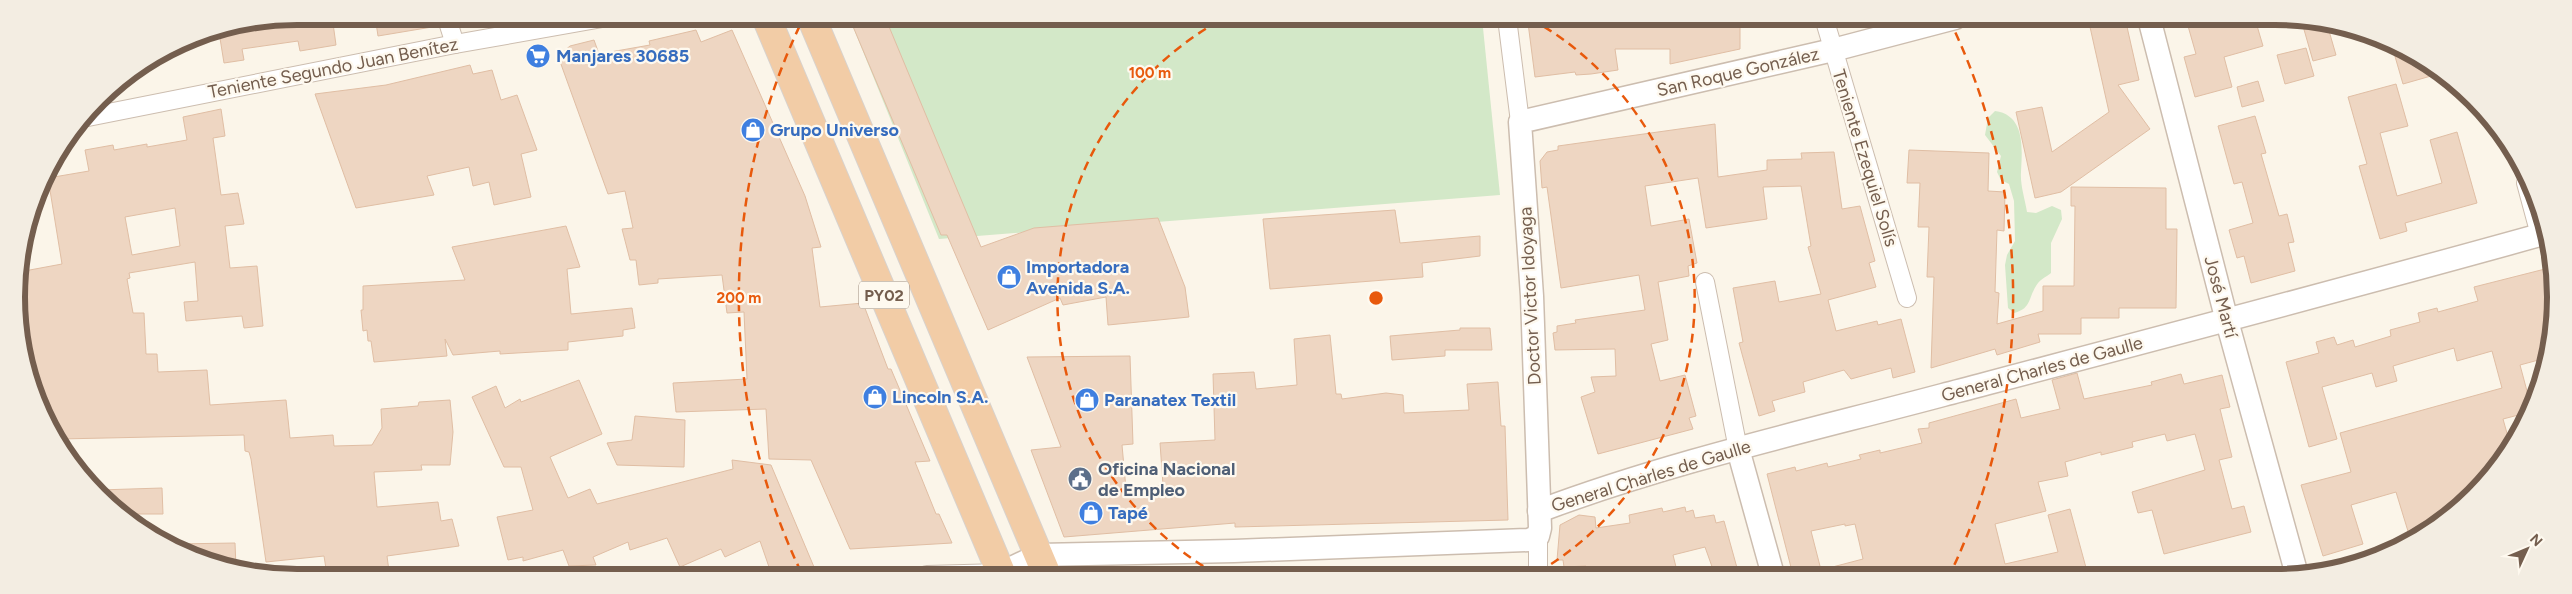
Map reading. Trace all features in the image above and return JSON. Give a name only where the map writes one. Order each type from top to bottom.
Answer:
[{"type":"highway","name":"PY02","points":[[769,25],[1000,569]]},
{"type":"highway","name":"PY02","points":[[814,25],[1043,565]]},
{"type":"street","points":[[449,25],[455,44]]},
{"type":"street","name":"Teniente Segundo Juan Benítez","points":[[94,116],[455,44],[563,25]]},
{"type":"street","name":"Doctor Victor Idoyaga","points":[[1508,25],[1520,122],[1532,296],[1538,569]]},
{"type":"street","name":"Teniente Ezequiel Solís","points":[[1826,25],[1907,298]]},
{"type":"street","name":"San Roque González","points":[[1520,122],[1833,50],[1928,25]]},
{"type":"street","name":"José Martí","points":[[2151,25],[2227,321],[2294,568]]},
{"type":"street","name":"General Charles de Gaulle","points":[[1538,510],[1572,498],[1738,449],[2227,321],[2540,235]]},
{"type":"street","points":[[1704,282],[1738,449],[1771,569]]},
{"type":"street","name":"General Charles de Gaulle","points":[[1043,565],[1234,551],[1529,540],[1538,536]]},
{"type":"street","points":[[1025,569],[1043,565]]},
{"type":"green space","points":[[852,25],[1483,25],[1500,195],[939,239]]},
{"type":"green space","points":[[1995,111],[2005,114],[2012,119],[2020,135],[2022,154],[2021,182],[2027,212],[2036,213],[2052,206],[2061,210],[2062,219],[2051,243],[2051,273],[2037,284],[2026,306],[2014,313],[2008,308],[2005,265],[2007,255],[2015,241],[2014,201],[2009,184],[2001,180],[1997,172],[2001,156],[1985,135],[1988,118]]},
{"type":"building","points":[[333,25],[336,45],[300,51],[298,41],[242,49],[244,60],[224,63],[220,36],[261,27]]},
{"type":"building","points":[[376,25],[438,26],[378,36]]},
{"type":"building","points":[[852,25],[888,25],[981,247],[1034,228],[1158,218],[1185,287],[1189,317],[1108,325],[1106,297],[1063,305],[1060,298],[988,330],[947,235],[941,235]]},
{"type":"building","points":[[1528,25],[1689,25],[1740,27],[1740,49],[1670,64],[1670,49],[1615,49],[1618,70],[1591,74],[1576,75],[1575,72],[1535,77]]},
{"type":"building","points":[[2090,25],[2127,25],[2139,80],[2118,85],[2150,129],[2061,192],[2035,198],[2016,112],[2042,107],[2052,152],[2109,112]]},
{"type":"building","points":[[2188,25],[2257,25],[2263,46],[2224,57],[2232,87],[2195,97],[2184,57],[2196,54]]},
{"type":"building","points":[[2303,27],[2329,30],[2336,55],[2313,61]]},
{"type":"building","points":[[696,30],[701,42],[732,30],[805,196],[821,247],[812,248],[820,307],[863,303],[888,369],[891,369],[930,461],[915,462],[936,514],[939,514],[952,543],[850,549],[811,460],[769,459],[766,409],[676,412],[673,383],[747,379],[744,312],[727,313],[722,275],[658,279],[658,283],[639,285],[636,260],[630,260],[622,229],[633,228],[625,191],[608,194],[558,56],[570,46],[594,40],[599,54],[650,45],[649,41]]},
{"type":"building","points":[[2306,48],[2314,76],[2285,84],[2277,55]]},
{"type":"building","points":[[2394,53],[2430,74],[2431,76],[2403,84]]},
{"type":"building","points":[[470,65],[473,74],[492,70],[501,100],[517,95],[537,150],[521,154],[531,197],[494,205],[489,182],[473,186],[469,167],[427,176],[434,195],[356,208],[315,94],[386,85]]},
{"type":"building","points":[[2258,81],[2264,101],[2242,107],[2237,87]]},
{"type":"building","points":[[2396,84],[2408,126],[2380,133],[2397,196],[2442,183],[2430,140],[2457,132],[2477,203],[2405,223],[2407,231],[2380,239],[2359,166],[2367,164],[2348,97]]},
{"type":"building","points":[[221,109],[225,136],[213,138],[221,195],[238,193],[244,224],[225,226],[230,268],[257,266],[263,326],[244,328],[242,316],[186,321],[184,302],[198,301],[195,262],[129,273],[130,278],[127,279],[133,313],[144,313],[146,354],[157,354],[158,372],[207,370],[210,405],[286,400],[290,438],[333,435],[334,446],[372,445],[382,428],[381,409],[418,406],[419,402],[450,400],[453,432],[450,465],[421,465],[422,470],[374,472],[377,507],[438,502],[441,521],[452,519],[459,546],[387,556],[389,569],[326,569],[324,556],[266,562],[251,459],[249,452],[245,451],[244,435],[65,439],[39,384],[27,333],[25,297],[26,271],[62,264],[49,186],[53,177],[89,171],[85,150],[113,145],[114,150],[147,144],[147,147],[187,140],[183,117]],"holes":[[[175,208],[180,246],[132,255],[125,217]]]},
{"type":"building","points":[[2255,116],[2266,153],[2261,154],[2279,216],[2287,214],[2294,242],[2288,243],[2295,271],[2251,283],[2244,256],[2237,258],[2229,230],[2253,223],[2242,182],[2234,184],[2218,126]]},
{"type":"building","points":[[1715,124],[1718,177],[1767,170],[1767,160],[1802,159],[1801,153],[1834,152],[1842,209],[1860,206],[1875,261],[1869,263],[1876,287],[1828,300],[1836,331],[1877,321],[1878,325],[1901,319],[1915,372],[1893,378],[1891,368],[1851,379],[1844,370],[1803,382],[1805,392],[1772,401],[1775,411],[1759,416],[1739,343],[1743,342],[1733,288],[1775,281],[1779,302],[1821,294],[1808,247],[1811,246],[1801,186],[1763,187],[1767,219],[1706,228],[1698,178],[1645,186],[1651,226],[1689,219],[1697,263],[1688,266],[1689,276],[1658,282],[1668,340],[1651,344],[1660,381],[1685,375],[1696,416],[1689,418],[1693,429],[1598,454],[1581,397],[1595,392],[1591,377],[1616,376],[1615,349],[1555,350],[1553,333],[1557,332],[1557,326],[1576,323],[1575,320],[1645,310],[1639,275],[1561,288],[1547,187],[1542,188],[1540,161],[1547,152],[1558,150],[1558,146]]},
{"type":"building","points":[[1909,150],[1989,153],[1988,191],[2005,192],[2004,231],[1997,230],[1995,292],[1999,293],[1997,324],[2043,311],[2043,286],[2074,286],[2075,206],[2071,206],[2071,187],[2166,188],[2166,229],[2177,229],[2176,308],[2119,308],[2119,318],[2081,318],[2081,334],[2038,334],[2040,342],[1997,355],[1995,349],[1931,368],[1934,277],[1927,277],[1929,227],[1918,227],[1920,183],[1907,183]]},
{"type":"building","points":[[1395,210],[1400,243],[1480,236],[1480,256],[1422,263],[1423,277],[1270,289],[1263,219]]},
{"type":"building","points":[[566,226],[580,267],[567,269],[571,314],[632,308],[635,328],[623,330],[623,336],[568,342],[568,350],[500,354],[500,351],[453,355],[445,339],[447,356],[374,362],[371,341],[368,341],[367,330],[363,331],[361,310],[363,310],[363,286],[465,280],[452,247]]},
{"type":"building","points":[[2545,269],[2547,297],[2542,350],[2540,360],[2520,365],[2528,396],[2520,415],[2503,419],[2508,437],[2491,463],[2454,502],[2411,533],[2409,534],[2396,492],[2351,505],[2363,544],[2323,556],[2301,485],[2351,472],[2340,433],[2502,388],[2492,351],[2457,361],[2454,348],[2393,366],[2397,381],[2376,387],[2372,373],[2322,387],[2337,439],[2309,447],[2286,362],[2319,353],[2316,342],[2334,337],[2337,345],[2353,340],[2355,347],[2391,336],[2390,330],[2420,322],[2418,313],[2437,308],[2438,312],[2478,301],[2474,287]]},
{"type":"building","points":[[1460,328],[1490,328],[1492,350],[1445,350],[1445,356],[1392,360],[1390,336],[1460,330]]},
{"type":"building","points":[[1330,335],[1336,394],[1341,394],[1342,399],[1386,393],[1403,395],[1404,413],[1469,410],[1467,384],[1498,382],[1501,426],[1505,426],[1508,520],[1235,527],[1235,523],[1064,537],[1031,450],[1061,447],[1027,357],[1130,356],[1133,444],[1122,445],[1126,489],[1163,485],[1160,443],[1215,440],[1213,374],[1254,372],[1256,389],[1297,385],[1294,339]]},
{"type":"building","points":[[2077,373],[2084,399],[2152,385],[2151,382],[2181,374],[2184,384],[2222,375],[2230,407],[2220,409],[2232,457],[2219,460],[2232,509],[2244,506],[2251,532],[2164,554],[2152,510],[2138,513],[2132,492],[2205,470],[2195,434],[2167,441],[2165,434],[2132,442],[2133,447],[2101,455],[2101,452],[2065,462],[2068,476],[2038,482],[2046,511],[1995,524],[2005,564],[2058,552],[2048,515],[2070,509],[2086,569],[1825,569],[1863,559],[1855,524],[1845,526],[1845,524],[1811,531],[1821,569],[1791,569],[1767,474],[1795,467],[1796,471],[1827,463],[1828,467],[1861,459],[1859,455],[1880,450],[1880,453],[1922,443],[1918,429],[1929,428],[1929,423],[2016,399],[2021,418],[2060,409],[2052,380]]},
{"type":"building","points":[[579,380],[602,434],[550,457],[568,498],[590,489],[597,504],[733,469],[732,460],[771,465],[814,567],[769,567],[760,541],[725,557],[721,549],[680,567],[667,538],[630,550],[628,542],[593,557],[596,565],[569,566],[563,550],[523,561],[523,557],[508,560],[497,517],[533,510],[521,467],[504,467],[472,397],[496,386],[505,408],[520,399],[521,402]]},
{"type":"building","points":[[635,416],[685,420],[684,467],[617,465],[607,443],[632,440]]},
{"type":"building","points":[[162,488],[163,514],[132,514],[106,490]]},
{"type":"building","points":[[1685,507],[1686,512],[1693,510],[1695,518],[1714,515],[1716,523],[1724,521],[1737,569],[1713,569],[1705,547],[1673,555],[1676,569],[1586,569],[1586,566],[1564,567],[1563,560],[1557,560],[1560,525],[1579,515],[1595,517],[1596,528],[1630,523],[1629,515],[1662,508],[1663,512]]},
{"type":"building","points":[[235,543],[236,562],[210,555],[184,544]]},
{"type":"place","name":"Manjares 30685","points":[[538,56]]},
{"type":"place","name":"Grupo Universo","points":[[753,130]]},
{"type":"place","name":"Importadora Avenida S.A.","points":[[1009,277]]},
{"type":"place","name":"Lincoln S.A.","points":[[875,397]]},
{"type":"place","name":"Paranatex Textil","points":[[1087,400]]},
{"type":"place","name":"Oficina Nacional de Empleo","points":[[1080,479]]},
{"type":"place","name":"Tapé","points":[[1091,513]]}]
